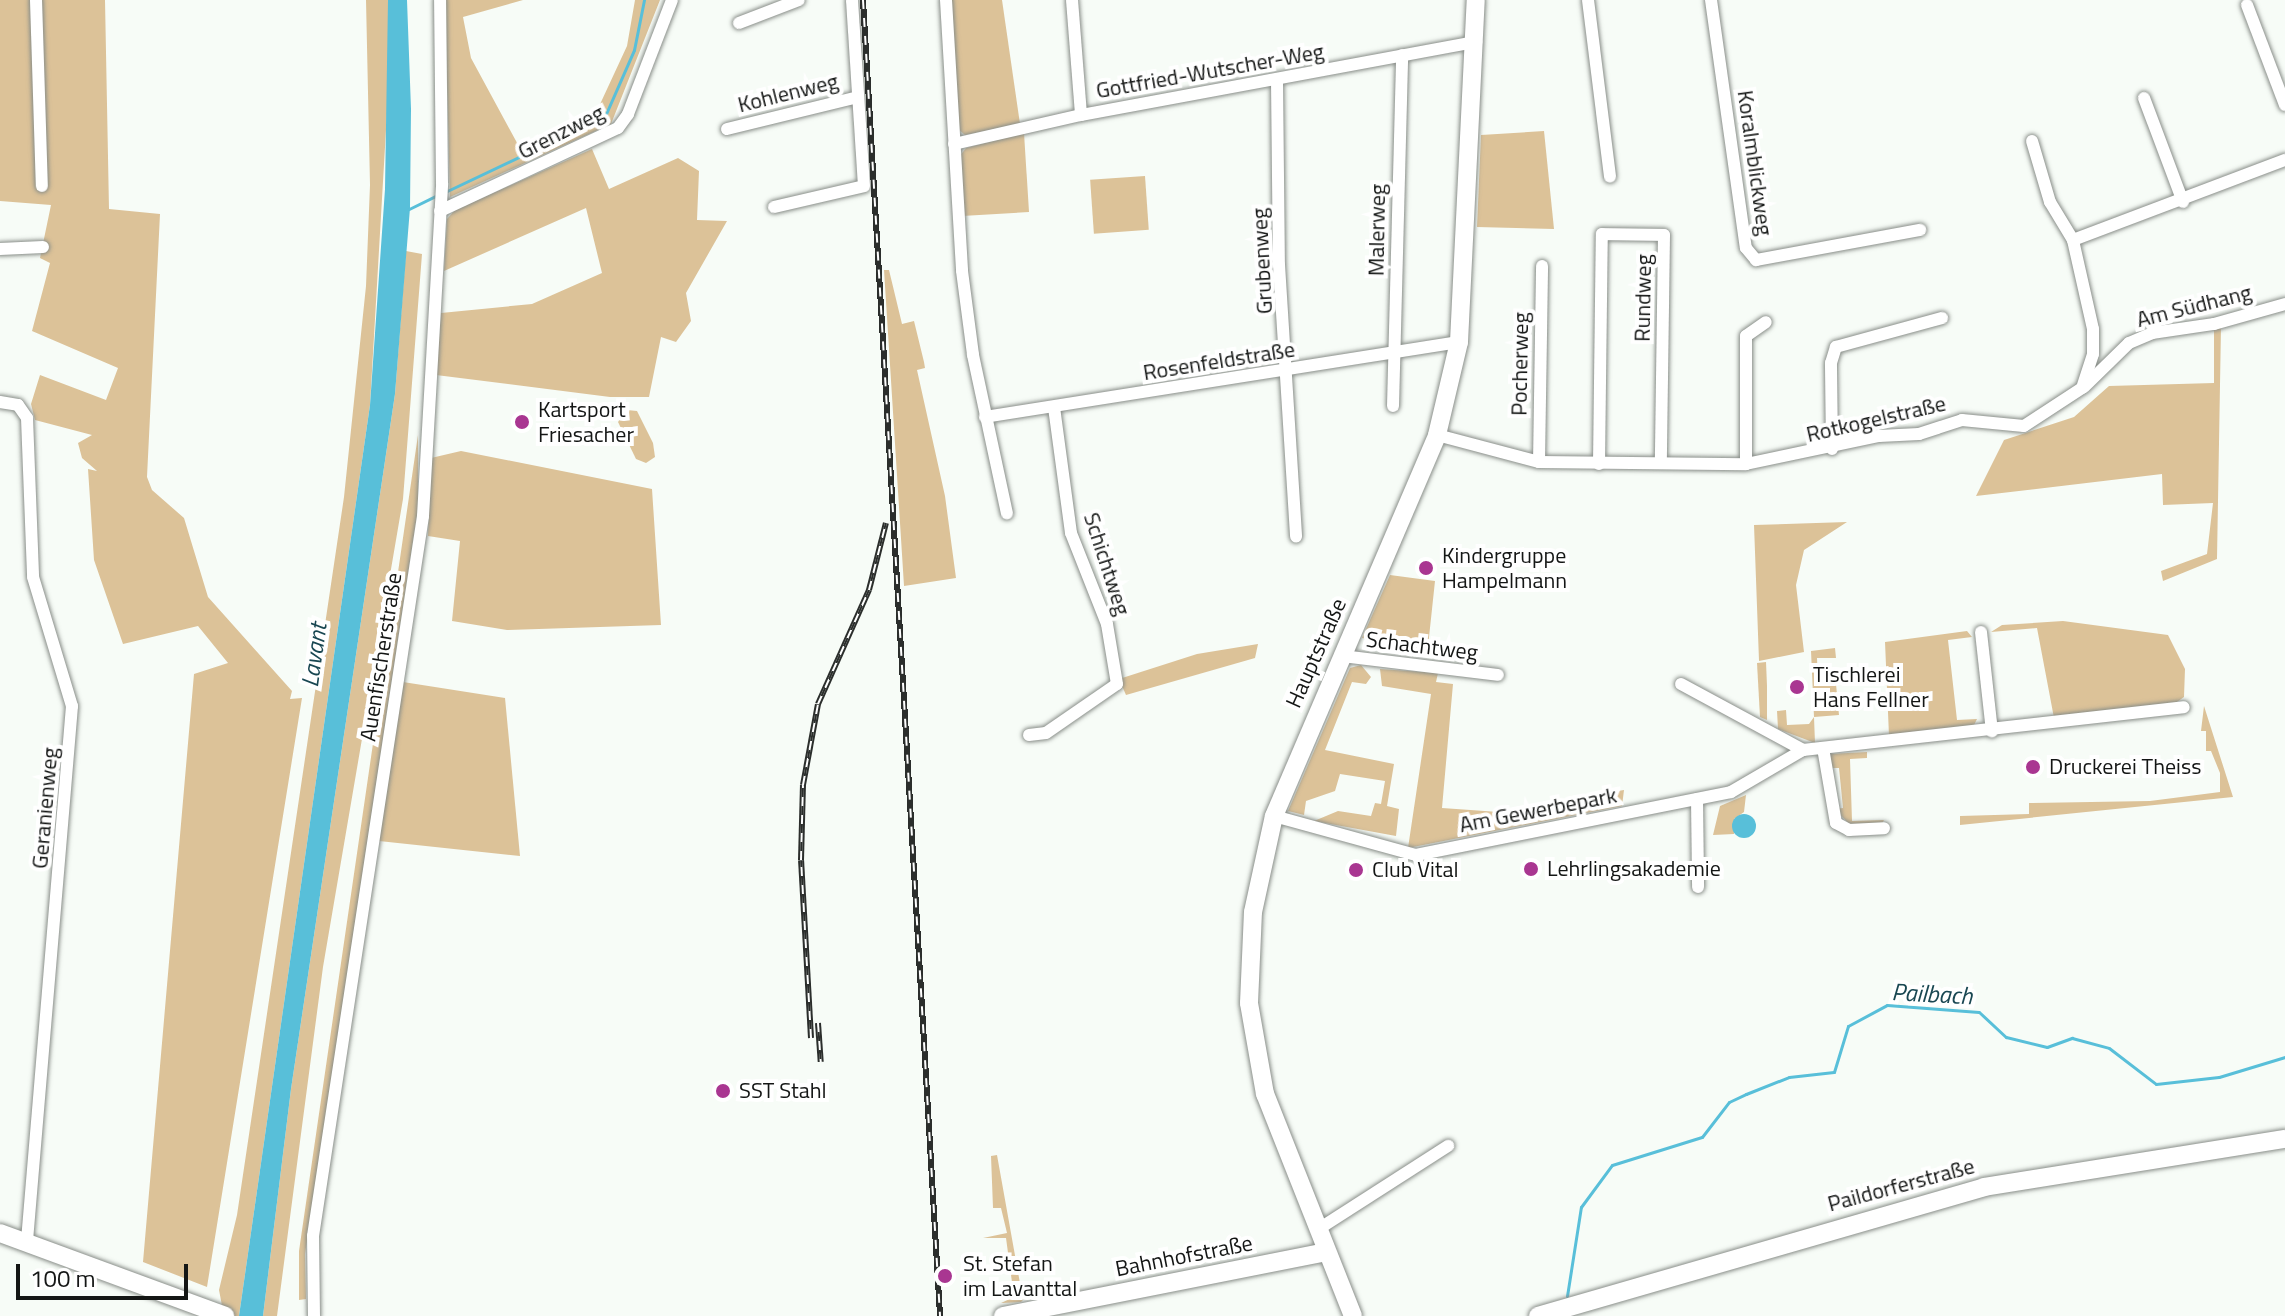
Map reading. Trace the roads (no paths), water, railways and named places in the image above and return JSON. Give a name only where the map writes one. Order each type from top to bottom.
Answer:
[{"type":"main road","name":"Hauptstraße","points":[[1353,1316],[1265,1094],[1249,1003],[1253,912],[1274,816],[1437,435],[1459,342],[1476,0]]},
{"type":"main road","name":"Paildorferstraße","points":[[1538,1316],[1984,1187],[2285,1139]]},
{"type":"main road","points":[[0,1233],[220,1314]]},
{"type":"main road","name":"Bahnhofstraße","points":[[1003,1316],[1326,1252]]},
{"type":"street","points":[[36,0],[42,186]]},
{"type":"street","name":"Auenfischerstraße","points":[[314,1316],[313,1236],[423,516],[442,184],[440,0]]},
{"type":"street","name":"Grenzweg","points":[[440,206],[618,128],[628,114],[672,0]]},
{"type":"street","points":[[739,23],[799,0]]},
{"type":"street","points":[[774,207],[864,186],[852,0]]},
{"type":"street","points":[[946,0],[962,271],[985,417],[1007,513]]},
{"type":"street","points":[[1072,0],[1081,115]]},
{"type":"street","points":[[1588,0],[1610,177]]},
{"type":"street","name":"Koralmblickweg","points":[[1711,0],[1746,248],[1756,260],[1920,230]]},
{"type":"street","points":[[2247,5],[2285,105]]},
{"type":"street","name":"Gottfried-Wutscher-Weg","points":[[954,144],[1081,115],[1476,42]]},
{"type":"street","name":"Malerweg","points":[[1393,406],[1402,55]]},
{"type":"street","name":"Grubenweg","points":[[1277,81],[1279,265],[1288,370],[1296,536]]},
{"type":"street","name":"Kohlenweg","points":[[727,129],[858,97]]},
{"type":"street","points":[[2144,98],[2183,202]]},
{"type":"street","points":[[2032,141],[2050,202],[2073,240],[2094,342],[2082,388]]},
{"type":"street","points":[[2073,240],[2183,202],[2285,160]]},
{"type":"street","name":"Rundweg","points":[[1599,464],[1602,234],[1664,235],[1661,463]]},
{"type":"street","points":[[0,249],[43,247]]},
{"type":"street","name":"Pocherweg","points":[[1539,462],[1542,266]]},
{"type":"street","name":"Am Südhang","points":[[2082,388],[2129,343],[2152,333],[2214,324],[2285,304]]},
{"type":"street","points":[[1832,449],[1831,363],[1836,347],[1942,318]]},
{"type":"street","points":[[1746,464],[1746,336],[1766,322]]},
{"type":"street","name":"Rosenfeldstraße","points":[[985,417],[1459,342]]},
{"type":"street","name":"Rotkogelstraße","points":[[1437,435],[1539,462],[1746,464],[1832,449],[1879,436],[1919,434],[1962,420],[2024,426],[2082,388]]},
{"type":"street","name":"Geranienweg","points":[[0,402],[18,405],[27,418],[33,577],[72,706],[27,1241]]},
{"type":"street","name":"Schichtweg","points":[[1029,735],[1046,733],[1117,684],[1107,624],[1071,533],[1054,408]]},
{"type":"street","points":[[1981,632],[1992,731]]},
{"type":"street","name":"Schachtweg","points":[[1342,656],[1498,675]]},
{"type":"street","points":[[1681,684],[1803,750]]},
{"type":"street","name":"Am Gewerbepark","points":[[1274,816],[1416,855],[1731,792],[1803,750],[2184,707]]},
{"type":"street","points":[[1823,748],[1836,823],[1849,830],[1884,828]]},
{"type":"street","points":[[1697,799],[1698,887]]},
{"type":"street","points":[[1317,1230],[1448,1146]]},
{"type":"water","points":[[388,0],[407,0],[411,109],[410,208],[395,394],[291,1089],[263,1316],[239,1316],[370,405],[385,189]]},
{"type":"water","points":[[1744,814],[1752,818],[1756,826],[1752,834],[1744,838],[1736,834],[1732,826],[1736,818]]},
{"type":"waterway","points":[[445,192],[605,116],[634,50],[644,0]]},
{"type":"waterway","points":[[409,209],[438,195]]},
{"type":"waterway","name":"Pailbach","points":[[1567,1296],[1581,1207],[1612,1165],[1702,1137],[1729,1102],[1746,1094],[1789,1077],[1834,1072],[1848,1026],[1887,1005],[1979,1012],[2006,1037],[2047,1047],[2072,1038],[2109,1048],[2156,1084],[2219,1077],[2285,1057]]},
{"type":"railway","points":[[863,0],[940,1316]]},
{"type":"railway","points":[[811,1038],[801,860],[803,785],[818,704],[869,590],[886,523]]},
{"type":"railway","points":[[818,1023],[821,1062]]},
{"type":"place","name":"Kartsport Friesacher","points":[[522,422]]},
{"type":"place","name":"Kindergruppe Hampelmann","points":[[1426,568]]},
{"type":"place","name":"Tischlerei Hans Fellner","points":[[1797,687]]},
{"type":"place","name":"Druckerei Theiss","points":[[2033,767]]},
{"type":"place","name":"Lehrlingsakademie","points":[[1531,869]]},
{"type":"place","name":"Club Vital","points":[[1356,870]]},
{"type":"place","name":"SST Stahl","points":[[723,1091]]},
{"type":"place","name":"St. Stefan im Lavanttal","points":[[945,1276]]},
{"type":"water label","name":"Lavant","points":[[314,655]]}]
